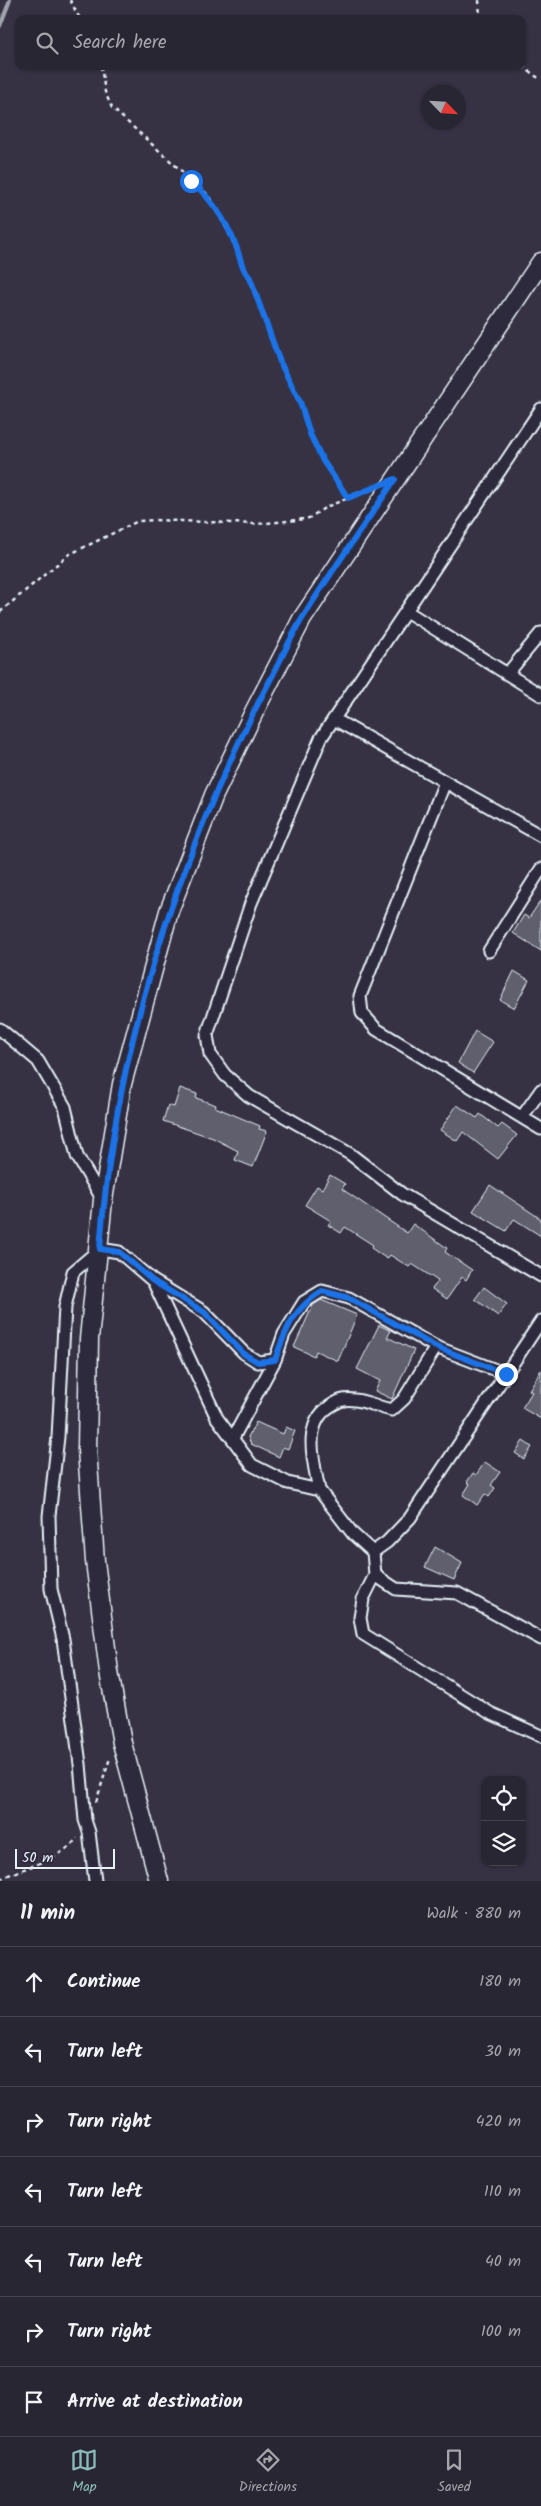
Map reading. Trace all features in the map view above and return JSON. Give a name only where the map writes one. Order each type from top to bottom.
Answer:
[{"type":"main road","points":[[159,1881],[122,1743],[109,1672],[95,1561],[87,1449],[89,1339],[100,1249],[103,1200],[122,1084],[169,912],[214,794],[254,710],[302,619],[541,262]]},
{"type":"street","points":[[541,409],[321,738],[251,903],[207,1035],[210,1054],[225,1075],[249,1096],[350,1154],[402,1194],[541,1276]]},
{"type":"street","points":[[406,611],[541,695]]},
{"type":"street","points":[[508,673],[541,633]]},
{"type":"street","points":[[334,719],[541,836]]},
{"type":"street","points":[[445,782],[360,996],[362,1013],[376,1029],[541,1129]]},
{"type":"street","points":[[489,951],[541,869]]},
{"type":"street","points":[[0,1029],[38,1061],[65,1107],[77,1156],[103,1200]]},
{"type":"street","points":[[522,1117],[541,1090]]},
{"type":"street","points":[[95,1881],[89,1832],[85,1820],[80,1764],[63,1639],[51,1589],[49,1516],[58,1437],[65,1307],[73,1272],[100,1249],[119,1252],[153,1281],[204,1312],[244,1354],[258,1362],[275,1360]]},
{"type":"street","points":[[153,1281],[217,1418],[252,1465],[288,1483],[318,1490]]},
{"type":"street","points":[[232,1438],[275,1360],[284,1334],[304,1302],[322,1291],[349,1298],[436,1347],[506,1374]]},
{"type":"street","points":[[373,1552],[387,1542],[410,1518],[541,1321]]},
{"type":"street","points":[[436,1347],[404,1399],[392,1410],[355,1400],[339,1400],[324,1410],[312,1430],[312,1453],[318,1490],[353,1534],[373,1552],[375,1575],[363,1598],[360,1618],[363,1634],[490,1713],[541,1736]]},
{"type":"street","points":[[375,1575],[396,1589],[457,1592],[541,1639]]},
{"type":"path","points":[[70,0],[78,15]]},
{"type":"path","points":[[479,0],[480,15]]},
{"type":"path","points":[[526,69],[541,80]]},
{"type":"path","points":[[102,70],[105,92],[112,108],[208,195],[236,247],[241,266],[253,286],[280,362],[300,402],[310,434],[323,461],[348,498]]},
{"type":"path","points":[[0,612],[68,555],[138,522],[155,520],[258,524],[309,518],[348,498],[395,479]]},
{"type":"path","points":[[0,1879],[32,1866]]},
{"type":"building","points":[[541,900],[541,951],[513,933],[524,915],[529,918]]},
{"type":"building","points":[[514,971],[529,980],[514,1008],[500,1000]]},
{"type":"building","points":[[475,1031],[493,1042],[473,1073],[458,1063]]},
{"type":"building","points":[[180,1088],[197,1094],[196,1098],[216,1105],[215,1107],[260,1126],[259,1129],[267,1131],[253,1167],[235,1160],[238,1151],[213,1138],[163,1121],[168,1105],[174,1107]]},
{"type":"building","points":[[457,1105],[477,1118],[480,1114],[498,1128],[502,1124],[517,1135],[498,1159],[463,1132],[457,1141],[440,1130]]},
{"type":"building","points":[[330,1175],[345,1184],[342,1189],[407,1233],[413,1224],[447,1248],[445,1252],[472,1270],[466,1280],[462,1277],[447,1299],[432,1289],[438,1281],[412,1264],[409,1267],[390,1255],[387,1259],[371,1248],[373,1245],[345,1227],[341,1233],[328,1225],[331,1221],[305,1205],[317,1186],[322,1189]]},
{"type":"building","points":[[490,1185],[541,1219],[541,1236],[514,1219],[506,1231],[473,1211]]},
{"type":"building","points":[[484,1287],[507,1304],[498,1316],[475,1299]]},
{"type":"building","points":[[321,1300],[357,1315],[338,1361],[316,1351],[314,1356],[294,1347],[313,1305]]},
{"type":"building","points":[[379,1325],[391,1331],[387,1337],[414,1350],[392,1399],[375,1391],[380,1381],[357,1369]]},
{"type":"building","points":[[541,1370],[541,1419],[522,1408],[532,1392],[529,1390]]},
{"type":"building","points":[[256,1422],[283,1434],[286,1427],[295,1431],[288,1449],[283,1447],[279,1457],[251,1444],[248,1437]]},
{"type":"building","points":[[523,1441],[532,1447],[524,1459],[515,1453]]},
{"type":"building","points":[[485,1462],[500,1472],[491,1485],[495,1488],[489,1497],[485,1494],[477,1505],[463,1495],[470,1484],[467,1482],[473,1473],[476,1475]]},
{"type":"building","points":[[435,1547],[462,1563],[454,1580],[425,1567]]},
{"type":"waterway","points":[[0,26],[10,0]]},
{"type":"route","points":[[191,181],[208,195],[236,247],[241,266],[250,278],[263,311],[280,362],[300,402],[310,434],[323,461],[348,498],[395,479],[302,619],[254,710],[214,794],[169,912],[122,1084],[103,1200],[100,1249],[119,1252],[153,1281],[204,1312],[244,1354],[258,1362],[275,1360],[284,1334],[304,1302],[322,1291],[349,1298],[436,1347],[506,1374]]}]
